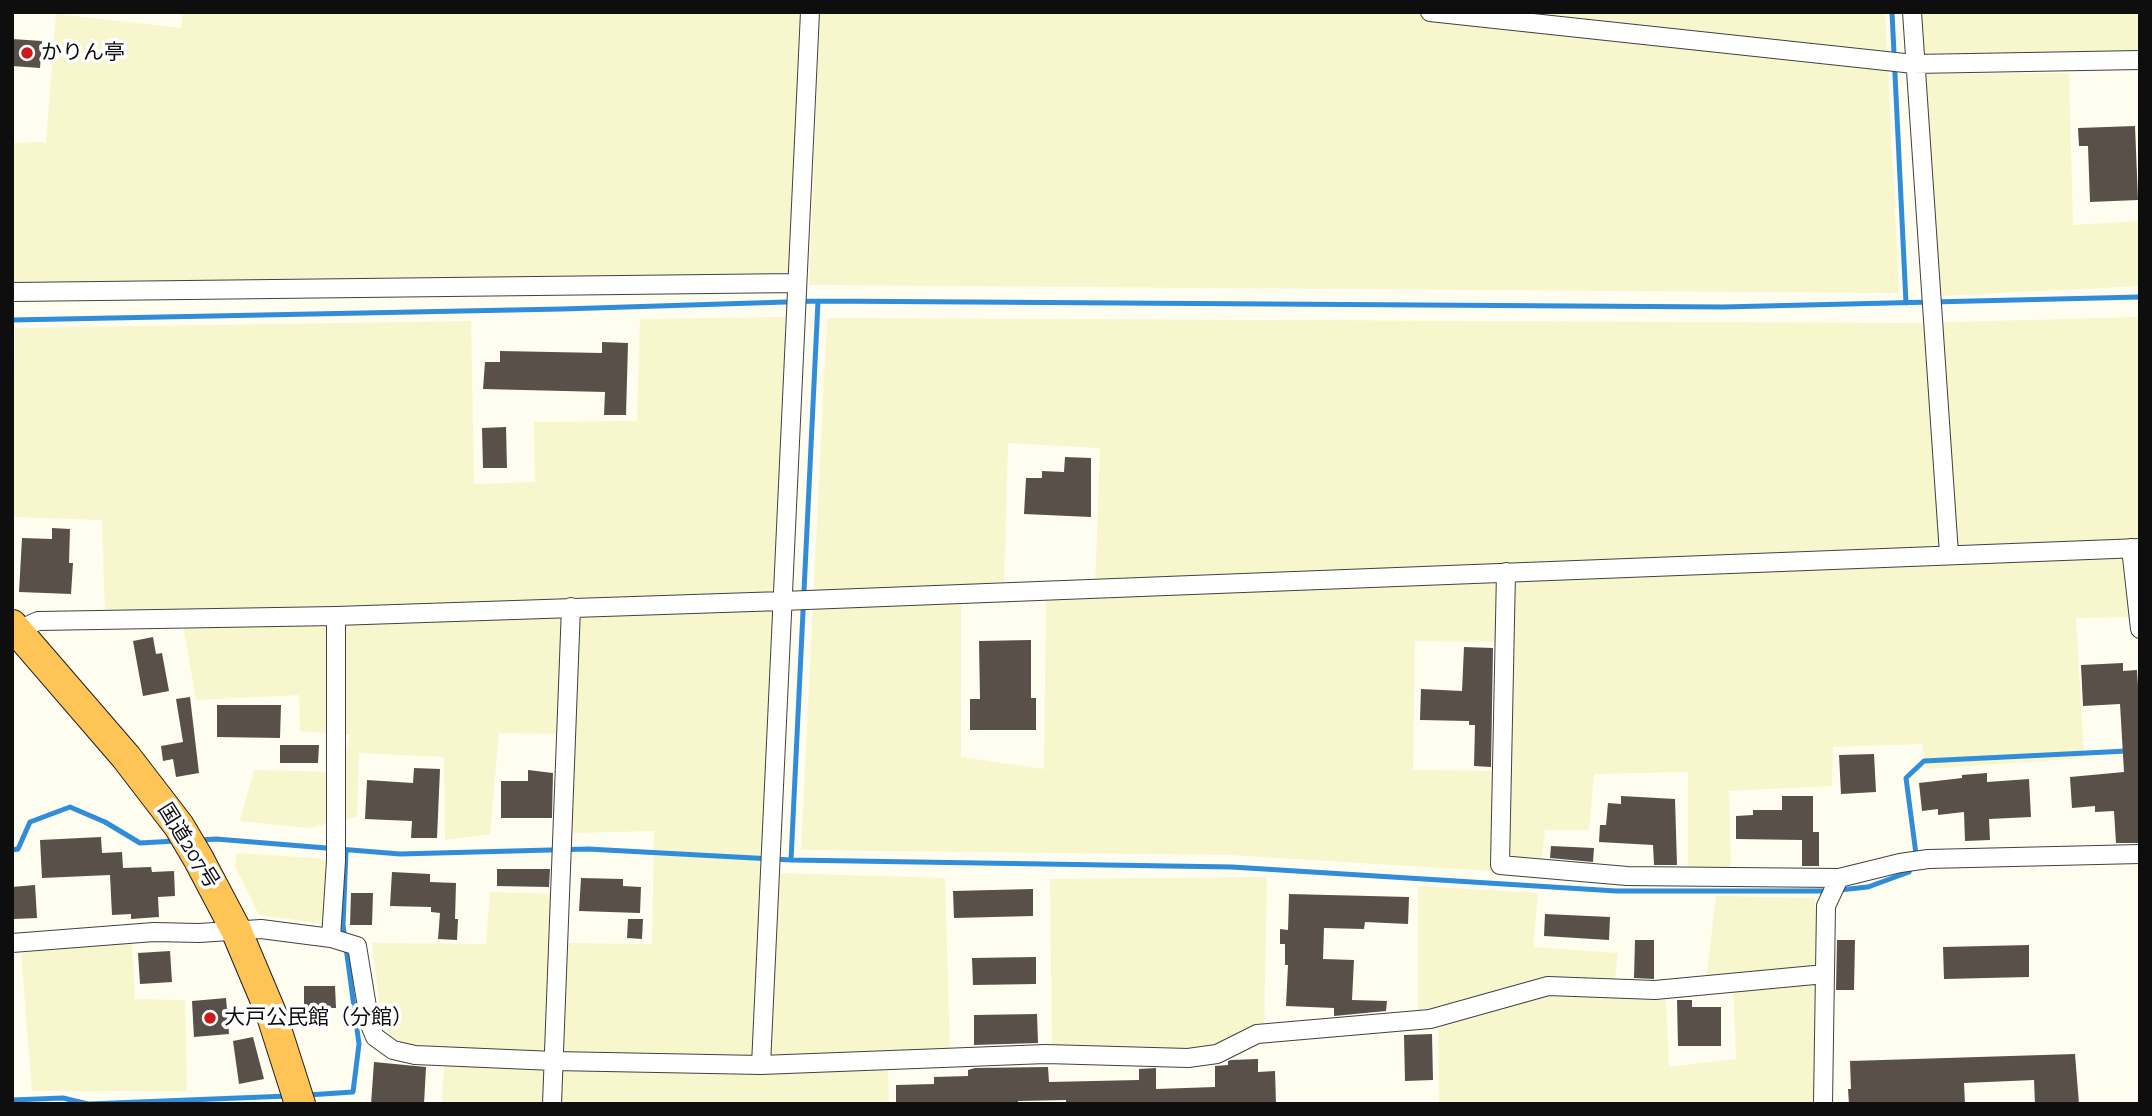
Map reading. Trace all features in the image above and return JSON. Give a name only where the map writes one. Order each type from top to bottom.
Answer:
[{"type":"highway","name":"国道207号","points":[[14,628],[126,757],[179,826],[236,930],[271,1013],[297,1094]]},
{"type":"street","points":[[761,1065],[771,843],[797,600],[797,297],[810,12]]},
{"type":"street","points":[[1430,12],[1900,63],[2140,60]]},
{"type":"street","points":[[1912,12],[1900,63],[1931,307],[1949,554]]},
{"type":"street","points":[[12,292],[797,297]]},
{"type":"street","points":[[14,628],[38,621],[335,616],[797,600],[2135,548],[2140,629]]},
{"type":"street","points":[[1506,572],[1500,865],[1627,876],[1839,878],[1928,859],[2140,854]]},
{"type":"street","points":[[552,1104],[572,607]]},
{"type":"street","points":[[335,616],[335,861],[341,940]]},
{"type":"street","points":[[1823,1104],[1826,906],[1839,878]]},
{"type":"street","points":[[12,943],[155,932],[200,933],[261,929],[341,940],[359,951],[370,1025],[375,1037],[393,1050],[415,1055],[554,1061],[761,1065],[1046,1054],[1188,1058],[1217,1054],[1257,1034],[1430,1019],[1548,986],[1655,990],[1825,974]]},
{"type":"shaded area","points":[[183,12],[802,12],[790,290],[12,300],[12,143],[46,142],[56,14],[181,28]]},
{"type":"shaded area","points":[[820,12],[1885,12],[1899,293],[809,285]]},
{"type":"shaded area","points":[[1922,12],[2140,12],[2140,52],[1924,54]]},
{"type":"shaded area","points":[[2069,73],[2073,225],[2140,221],[2140,286],[1940,296],[1925,74]]},
{"type":"shaded area","points":[[786,317],[755,1056],[445,1050],[397,1044],[383,1031],[372,943],[486,944],[490,892],[557,894],[556,943],[652,944],[654,831],[568,833],[569,734],[499,733],[490,834],[445,840],[444,757],[359,753],[357,817],[308,828],[240,821],[254,770],[341,772],[350,735],[300,731],[299,695],[196,700],[181,613],[105,614],[102,520],[12,517],[15,328],[471,321],[474,484],[535,482],[534,422],[637,421],[640,319]]},
{"type":"shaded area","points":[[2140,317],[2140,551],[2131,617],[2076,618],[2084,758],[1926,769],[1922,744],[1833,747],[1832,786],[1729,791],[1731,869],[1688,871],[1688,772],[1594,774],[1589,830],[1545,830],[1540,874],[1230,855],[801,850],[827,318],[1918,323]],"holes":[[[1008,443],[1100,448],[1095,589],[1046,593],[1044,769],[961,757],[961,587],[1004,587]],[[1415,641],[1508,642],[1506,771],[1413,770]]]},
{"type":"shaded area","points":[[237,853],[328,859],[325,924],[259,915],[235,866]]},
{"type":"shaded area","points":[[779,873],[945,878],[950,1052],[769,1057]]},
{"type":"shaded area","points":[[1267,877],[1264,1029],[1200,1050],[1052,1048],[1050,879]]},
{"type":"shaded area","points":[[1418,886],[1538,893],[1533,947],[1618,953],[1613,994],[1666,1000],[1669,1067],[1736,1059],[1733,976],[1706,980],[1716,896],[1815,898],[1818,997],[1815,1104],[1439,1104],[1438,1016],[1418,1018]]},
{"type":"shaded area","points":[[132,942],[135,999],[185,1000],[187,1091],[32,1091],[21,953]]},
{"type":"shaded area","points":[[444,1066],[753,1075],[888,1069],[889,1104],[442,1104]]},
{"type":"building","name":"かりん亭","points":[[12,39],[42,41],[40,68],[12,66]]},
{"type":"building","points":[[2135,126],[2138,200],[2090,202],[2088,146],[2079,146],[2078,128]]},
{"type":"building","points":[[602,342],[628,343],[626,415],[604,415],[605,392],[483,389],[485,362],[500,362],[500,351],[602,353]]},
{"type":"building","points":[[506,427],[507,468],[483,468],[482,428]]},
{"type":"building","points":[[1065,457],[1091,458],[1091,517],[1024,514],[1026,478],[1042,478],[1042,471],[1064,472]]},
{"type":"building","points":[[52,528],[70,529],[69,563],[73,563],[71,594],[19,592],[22,538],[52,539]]},
{"type":"building","points":[[153,637],[156,654],[162,653],[169,691],[143,696],[133,641]]},
{"type":"building","points":[[1031,640],[1031,698],[1036,698],[1036,730],[970,730],[970,699],[980,699],[979,641]]},
{"type":"building","points":[[1464,647],[1493,648],[1491,767],[1474,766],[1475,725],[1469,725],[1469,721],[1420,720],[1421,689],[1462,691]]},
{"type":"building","points":[[2123,663],[2123,671],[2137,670],[2140,716],[2140,843],[2116,843],[2114,811],[2095,812],[2095,806],[2072,808],[2070,777],[2124,772],[2120,704],[2083,706],[2081,665]]},
{"type":"building","points":[[190,697],[199,773],[176,777],[173,759],[163,761],[161,746],[183,742],[176,699]]},
{"type":"building","points":[[217,705],[281,705],[280,738],[217,737]]},
{"type":"building","points":[[280,745],[319,745],[318,763],[280,763]]},
{"type":"building","points":[[1874,754],[1876,792],[1841,794],[1839,755]]},
{"type":"building","points":[[414,768],[440,769],[437,838],[411,838],[412,821],[365,819],[367,780],[413,783]]},
{"type":"building","points":[[528,770],[553,773],[552,818],[501,818],[501,781],[528,781]]},
{"type":"building","points":[[1987,773],[1987,782],[2029,779],[2031,817],[1989,819],[1990,840],[1965,841],[1964,812],[1938,815],[1938,809],[1922,811],[1919,783]]},
{"type":"building","points":[[1621,796],[1675,799],[1677,865],[1654,865],[1653,845],[1599,842],[1600,825],[1606,825],[1608,803],[1621,804]]},
{"type":"building","points":[[1782,796],[1813,796],[1813,832],[1819,832],[1819,866],[1802,866],[1802,840],[1736,839],[1736,816],[1753,815],[1753,810],[1782,810]]},
{"type":"building","points":[[101,837],[102,853],[122,852],[123,868],[151,867],[152,872],[174,871],[175,896],[158,897],[159,917],[131,919],[131,914],[112,915],[110,875],[42,878],[40,840]]},
{"type":"building","points":[[1551,846],[1594,848],[1593,862],[1550,858]]},
{"type":"building","points":[[497,869],[550,869],[549,887],[497,886]]},
{"type":"building","points":[[392,872],[430,874],[430,882],[456,883],[457,940],[438,939],[440,913],[431,912],[431,907],[390,906]]},
{"type":"building","points":[[581,878],[623,879],[623,886],[641,887],[640,913],[579,911]]},
{"type":"building","points":[[35,885],[37,918],[14,919],[12,887]]},
{"type":"building","points":[[1033,889],[1033,916],[954,918],[953,891]]},
{"type":"building","points":[[351,893],[373,893],[372,925],[350,925]]},
{"type":"building","points":[[1289,894],[1409,897],[1408,924],[1365,922],[1364,929],[1324,928],[1323,959],[1354,960],[1352,1000],[1387,1001],[1386,1011],[1334,1016],[1334,1008],[1286,1006],[1288,965],[1285,965],[1285,944],[1280,944],[1280,929],[1288,930]]},
{"type":"building","points":[[1545,914],[1610,917],[1609,940],[1544,936]]},
{"type":"building","points":[[628,919],[643,919],[642,939],[627,938]]},
{"type":"building","points":[[1635,940],[1654,940],[1654,979],[1634,978]]},
{"type":"building","points":[[1837,940],[1855,940],[1854,990],[1836,990]]},
{"type":"building","points":[[2029,945],[2029,977],[1944,979],[1943,947]]},
{"type":"building","points":[[170,951],[172,982],[140,984],[138,953]]},
{"type":"building","points":[[1036,957],[1036,984],[973,985],[972,958]]},
{"type":"building","points":[[304,986],[335,986],[336,1008],[304,1008]]},
{"type":"building","name":"大戸公民館（分館）","points":[[226,998],[229,1034],[194,1037],[192,1001]]},
{"type":"building","points":[[1677,1000],[1692,1000],[1692,1007],[1721,1007],[1721,1046],[1678,1046]]},
{"type":"building","points":[[1037,1014],[1038,1043],[974,1045],[974,1015]]},
{"type":"building","points":[[1432,1034],[1433,1080],[1405,1081],[1404,1035]]},
{"type":"building","points":[[253,1037],[264,1079],[239,1084],[233,1041]]},
{"type":"building","points":[[2075,1054],[2079,1104],[2035,1104],[2034,1080],[1964,1083],[1965,1104],[1849,1104],[1850,1061]]},
{"type":"building","points":[[1258,1059],[1258,1072],[1275,1071],[1276,1104],[1066,1104],[1066,1100],[1018,1101],[1018,1104],[896,1104],[896,1085],[934,1084],[934,1077],[968,1076],[968,1070],[975,1068],[1048,1067],[1049,1082],[1139,1080],[1139,1069],[1156,1068],[1156,1089],[1215,1087],[1215,1066],[1228,1065],[1231,1060]]},
{"type":"building","points":[[374,1062],[426,1067],[424,1104],[371,1104]]},
{"type":"waterway","points":[[1892,12],[1906,303]]},
{"type":"waterway","points":[[12,320],[818,301],[1723,307],[2140,297]]},
{"type":"waterway","points":[[791,860],[818,301]]},
{"type":"waterway","points":[[1839,890],[1868,887],[1909,872],[1916,854],[1906,778],[1924,761],[2127,751]]},
{"type":"waterway","points":[[12,850],[18,849],[30,822],[70,807],[105,822],[140,843],[176,841]]},
{"type":"waterway","points":[[200,840],[216,839],[400,854],[588,849],[791,860],[1232,867],[1616,891],[1830,891]]},
{"type":"waterway","points":[[308,1095],[353,1092],[359,1044],[343,925],[346,851]]},
{"type":"waterway","points":[[12,1100],[63,1098],[88,1104],[288,1096]]},
{"type":"place","name":"かりん亭","points":[[27,53]]},
{"type":"place","name":"大戸公民館（分館）","points":[[210,1018]]}]
